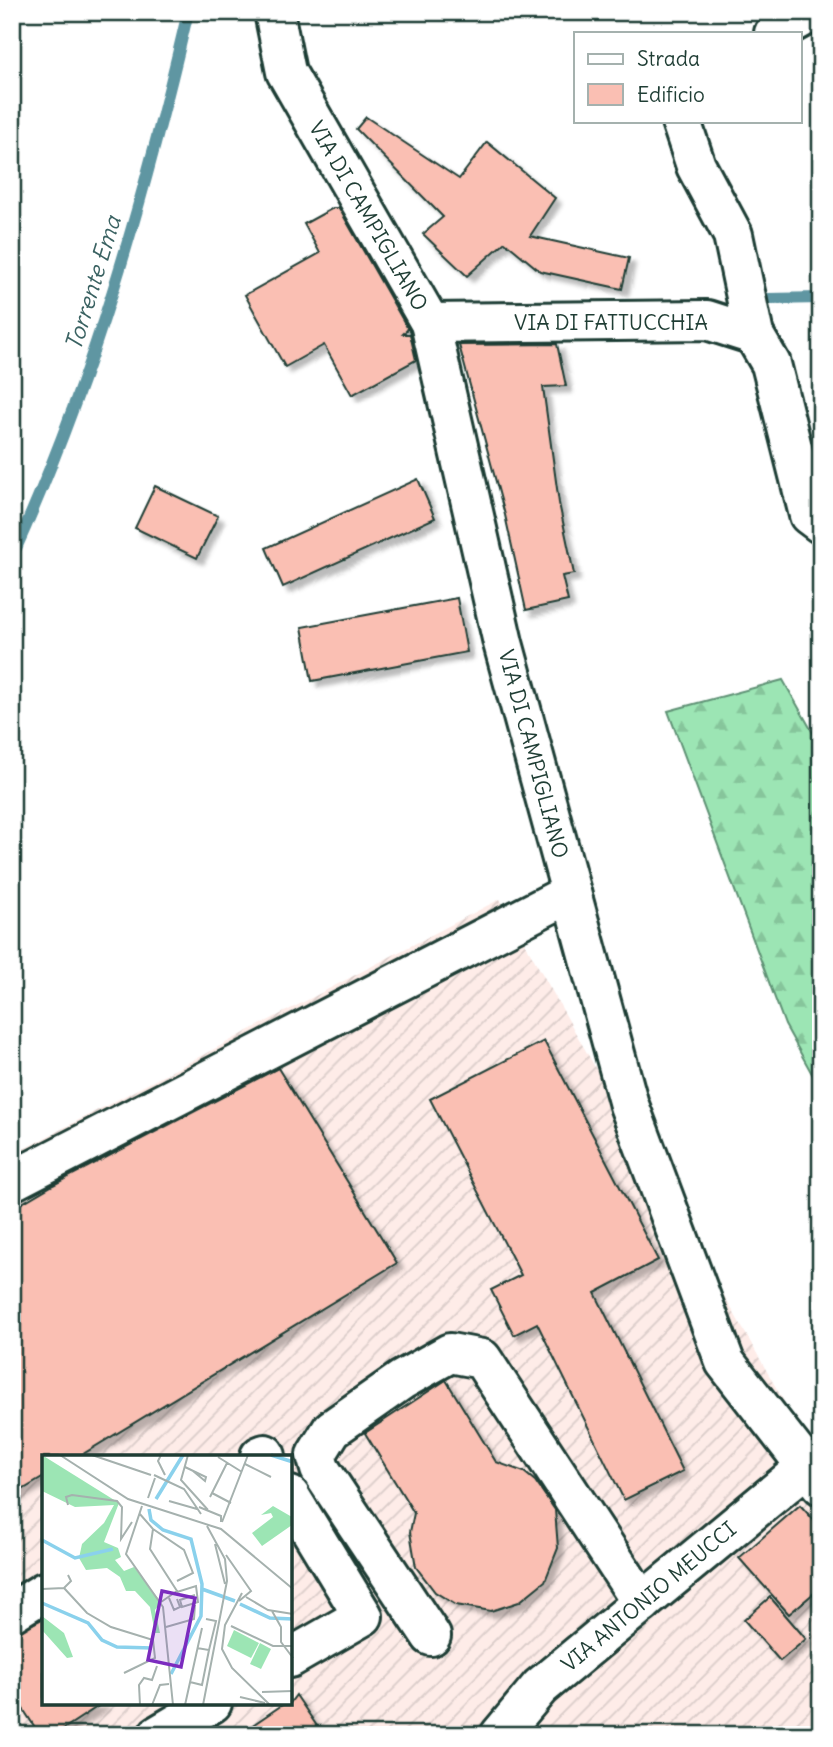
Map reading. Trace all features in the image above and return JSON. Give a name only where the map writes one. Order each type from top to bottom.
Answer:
[{"type":"street","name":"VIA DI CAMPIGLIANO","points":[[274,12],[286,72],[430,323],[503,643],[629,1105],[725,1362],[813,1476]]},
{"type":"street","points":[[776,32],[812,12]]},
{"type":"street","points":[[681,122],[696,166],[733,235],[754,335],[771,364],[809,515],[821,524]]},
{"type":"street","name":"VIA DI FATTUCCHIA","points":[[430,323],[707,320],[754,335]]},
{"type":"street","points":[[12,1181],[571,893]]},
{"type":"street","points":[[431,1636],[320,1469],[316,1455],[332,1430],[402,1380],[450,1353],[482,1359],[642,1603]]},
{"type":"street","name":"VIA ANTONIO MEUCCI","points":[[500,1735],[540,1686],[642,1603],[813,1476]]},
{"type":"street","points":[[292,1499],[363,1616],[292,1657]]},
{"type":"street","points":[[12,1612],[42,1593]]},
{"type":"street","points":[[158,1735],[209,1705]]},
{"type":"shaded area","points":[[500,899],[821,1467],[821,1735],[12,1735],[12,1155]]},
{"type":"green space","points":[[783,680],[821,747],[821,1090],[785,1025],[668,711]]},
{"type":"building","points":[[366,117],[459,179],[487,142],[555,198],[530,236],[629,258],[622,289],[540,271],[505,242],[467,276],[423,234],[443,217],[356,129]]},
{"type":"building","points":[[333,208],[339,208],[408,329],[403,334],[410,334],[416,360],[352,395],[324,345],[285,367],[245,295],[320,253],[304,224]]},
{"type":"building","points":[[557,344],[566,386],[543,387],[559,503],[574,574],[562,576],[568,601],[526,610],[505,515],[459,345]]},
{"type":"building","points":[[418,479],[435,518],[283,587],[266,548]]},
{"type":"building","points":[[155,486],[218,516],[197,558],[135,528]]},
{"type":"building","points":[[457,598],[467,652],[312,681],[302,627]]},
{"type":"building","points":[[544,1041],[658,1260],[595,1293],[683,1471],[624,1500],[537,1323],[514,1335],[491,1290],[521,1275],[430,1099]]},
{"type":"building","points":[[278,1068],[397,1263],[81,1455],[42,1455],[42,1478],[12,1496],[12,1209]]},
{"type":"building","points":[[446,1380],[496,1462],[524,1472],[535,1481],[555,1510],[558,1548],[545,1581],[519,1602],[491,1611],[456,1605],[435,1592],[416,1567],[410,1532],[414,1513],[365,1433]]},
{"type":"building","points":[[800,1505],[821,1528],[821,1587],[789,1614],[739,1558]]},
{"type":"building","points":[[770,1597],[806,1639],[780,1661],[744,1620]]},
{"type":"building","points":[[42,1619],[42,1705],[100,1705],[54,1735],[40,1735],[12,1692],[12,1634]]},
{"type":"building","points":[[296,1695],[323,1735],[238,1735],[282,1705],[292,1705]]},
{"type":"waterway","name":"Torrente Ema","points":[[12,557],[67,424],[114,289],[188,12]]},
{"type":"waterway","points":[[769,299],[821,298]]}]
